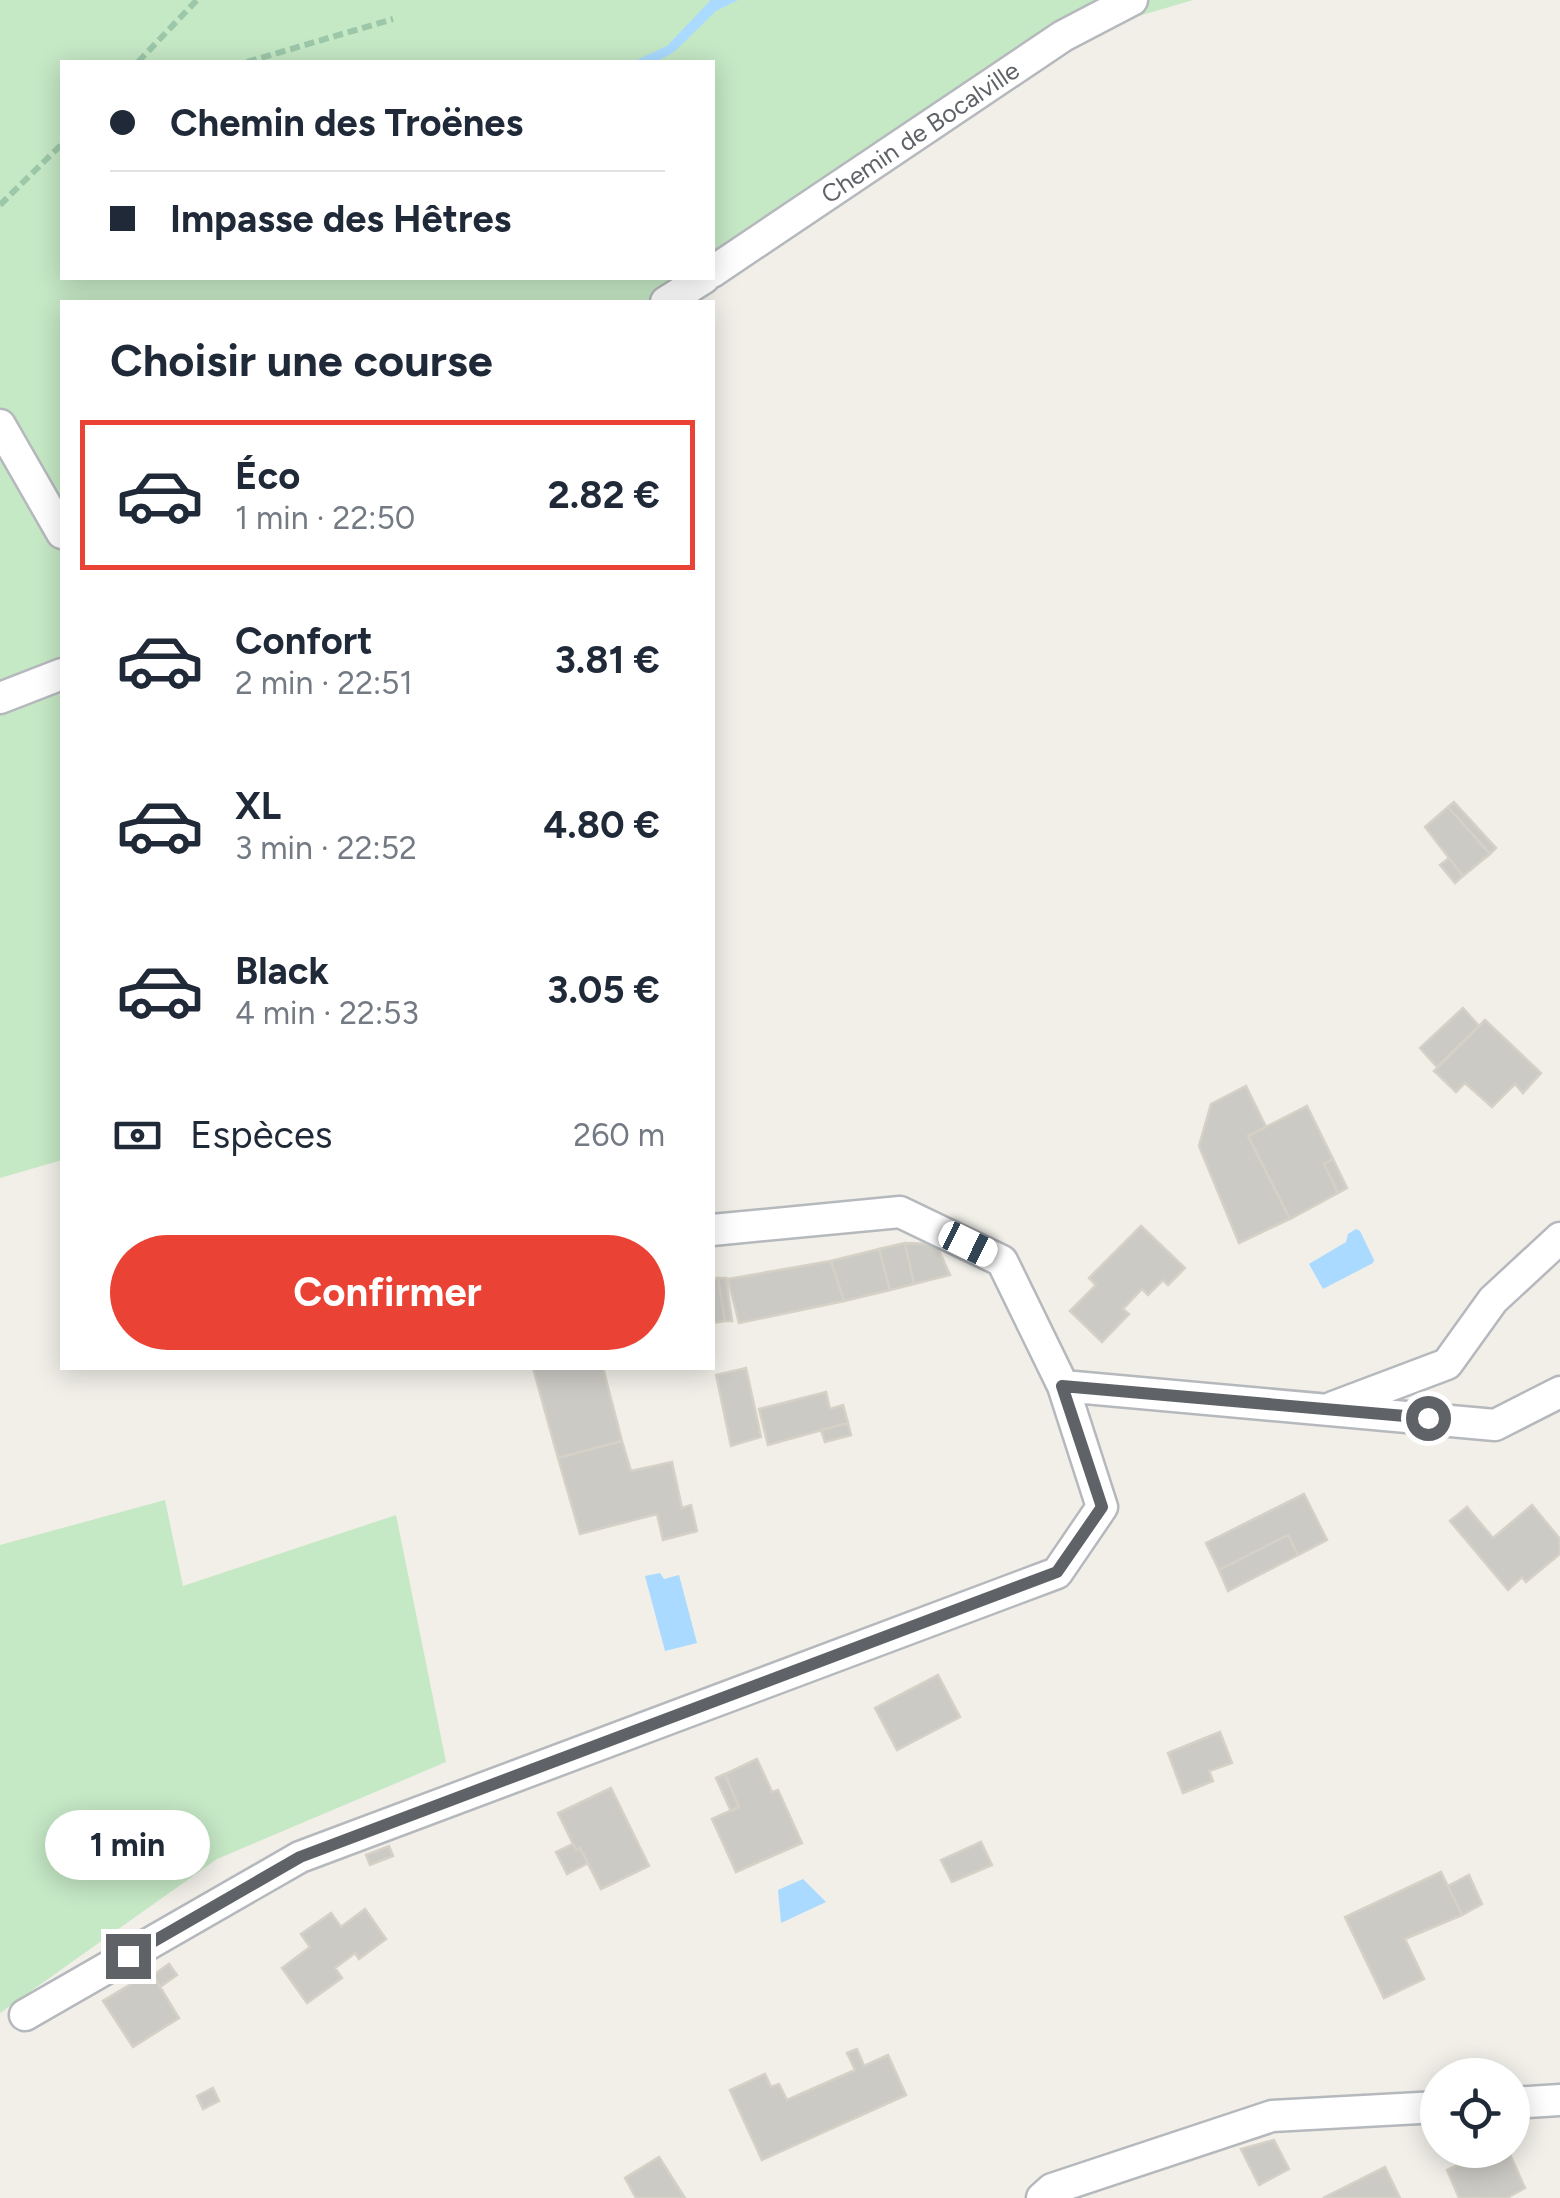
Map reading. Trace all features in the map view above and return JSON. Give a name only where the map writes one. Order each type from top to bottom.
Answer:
[{"type":"street","name":"Chemin de Bocalville","points":[[715,270],[1063,36],[1132,0]]},
{"type":"street","points":[[669,300],[701,280]]},
{"type":"street","points":[[0,425],[60,530]]},
{"type":"street","points":[[0,698],[60,675]]},
{"type":"street","points":[[24,2015],[300,1857],[1057,1572],[1102,1507],[1062,1386],[1002,1261],[900,1212],[715,1230]]},
{"type":"street","points":[[1327,1410],[1448,1364],[1493,1300],[1560,1238]]},
{"type":"street","points":[[1062,1386],[1495,1424],[1560,1392]]},
{"type":"street","points":[[1530,2102],[1560,2100]]},
{"type":"street","points":[[1042,2198],[1052,2189],[1272,2116],[1420,2108]]},
{"type":"path","points":[[140,60],[197,0]]},
{"type":"path","points":[[254,60],[393,19]]},
{"type":"path","points":[[0,205],[60,146]]},
{"type":"path","points":[[42,166],[60,154]]},
{"type":"green space","points":[[0,0],[1193,0],[1051,42],[715,263],[715,60],[60,60],[60,280],[689,280],[657,300],[60,300],[60,1161],[0,1178]]},
{"type":"green space","points":[[165,1500],[183,1586],[396,1515],[446,1762],[217,1859],[0,2013],[0,1545]]},
{"type":"water","points":[[711,0],[738,0],[716,11],[674,52],[660,60],[636,60],[667,46]]},
{"type":"water","points":[[1356,1229],[1373,1263],[1323,1289],[1309,1264],[1346,1242],[1348,1234]]},
{"type":"water","points":[[660,1573],[664,1579],[679,1575],[697,1643],[665,1651],[645,1576]]},
{"type":"water","points":[[803,1879],[826,1902],[781,1923],[778,1890]]},
{"type":"building","points":[[1454,802],[1496,848],[1490,854],[1448,807]]},
{"type":"building","points":[[1448,807],[1490,854],[1463,876],[1425,827]]},
{"type":"building","points":[[1449,858],[1463,876],[1455,883],[1440,865]]},
{"type":"building","points":[[1463,1008],[1479,1026],[1437,1067],[1420,1048]]},
{"type":"building","points":[[1485,1020],[1541,1073],[1523,1093],[1515,1084],[1492,1107],[1465,1083],[1456,1092],[1434,1071]]},
{"type":"building","points":[[1246,1086],[1266,1127],[1248,1136],[1290,1219],[1239,1243],[1199,1146],[1211,1104]]},
{"type":"building","points":[[1307,1106],[1333,1159],[1324,1164],[1338,1193],[1290,1219],[1248,1136]]},
{"type":"building","points":[[1333,1159],[1347,1188],[1338,1193],[1324,1164]]},
{"type":"building","points":[[1141,1226],[1185,1268],[1168,1285],[1163,1280],[1148,1295],[1142,1289],[1123,1309],[1129,1314],[1102,1342],[1070,1311],[1096,1285],[1089,1278]]},
{"type":"building","points":[[905,1243],[914,1284],[890,1290],[879,1249]]},
{"type":"building","points":[[905,1243],[936,1244],[950,1275],[914,1284]]},
{"type":"building","points":[[879,1249],[890,1290],[844,1301],[831,1261]]},
{"type":"building","points":[[831,1261],[844,1301],[739,1323],[728,1279]]},
{"type":"building","points":[[718,1278],[726,1278],[732,1321],[725,1321]]},
{"type":"building","points":[[718,1278],[725,1321],[715,1323]]},
{"type":"building","points":[[746,1368],[761,1437],[731,1446],[716,1375]]},
{"type":"building","points":[[534,1370],[604,1370],[622,1441],[558,1458]]},
{"type":"building","points":[[826,1392],[830,1409],[843,1405],[848,1423],[768,1445],[759,1409]]},
{"type":"building","points":[[848,1423],[851,1435],[825,1442],[821,1430]]},
{"type":"building","points":[[622,1441],[631,1471],[672,1462],[682,1508],[691,1505],[697,1531],[663,1540],[657,1514],[580,1534],[558,1458]]},
{"type":"building","points":[[1304,1494],[1327,1540],[1298,1555],[1288,1535],[1219,1570],[1206,1543]]},
{"type":"building","points":[[1532,1505],[1560,1539],[1560,1554],[1526,1582],[1522,1577],[1508,1590],[1450,1521],[1467,1507],[1493,1538]]},
{"type":"building","points":[[1288,1535],[1298,1555],[1228,1591],[1219,1570]]},
{"type":"building","points":[[938,1675],[960,1717],[897,1750],[875,1708]]},
{"type":"building","points":[[1220,1732],[1232,1763],[1209,1771],[1213,1781],[1183,1793],[1168,1753]]},
{"type":"building","points":[[757,1759],[772,1792],[778,1790],[802,1843],[736,1872],[712,1819],[739,1807],[725,1774]]},
{"type":"building","points":[[725,1774],[739,1807],[731,1811],[716,1778]]},
{"type":"building","points":[[611,1788],[649,1866],[601,1889],[558,1813]]},
{"type":"building","points":[[981,1842],[992,1865],[952,1882],[941,1860]]},
{"type":"building","points":[[573,1844],[576,1850],[580,1848],[588,1863],[567,1874],[556,1852]]},
{"type":"building","points":[[389,1846],[393,1856],[370,1865],[366,1855]]},
{"type":"building","points":[[1441,1872],[1462,1915],[1405,1939],[1424,1979],[1384,1998],[1345,1917]]},
{"type":"building","points":[[1469,1875],[1482,1904],[1462,1915],[1448,1886]]},
{"type":"building","points":[[365,1909],[386,1939],[359,1959],[355,1953],[335,1968],[342,1978],[307,2003],[282,1968],[310,1947],[301,1934],[331,1913],[341,1927]]},
{"type":"building","points":[[169,1964],[177,1975],[160,1987],[153,1975]]},
{"type":"building","points":[[151,1972],[179,2018],[133,2047],[103,2001]]},
{"type":"building","points":[[857,2049],[864,2066],[888,2055],[906,2095],[762,2160],[730,2090],[765,2074],[771,2087],[779,2084],[787,2100],[855,2070],[847,2053]]},
{"type":"building","points":[[213,2088],[219,2101],[203,2109],[197,2096]]},
{"type":"building","points":[[1274,2140],[1289,2169],[1259,2185],[1241,2149]]},
{"type":"building","points":[[659,2157],[685,2198],[636,2198],[625,2178]]},
{"type":"building","points":[[1385,2167],[1400,2198],[1323,2198]]},
{"type":"building","points":[[1516,2168],[1525,2188],[1507,2198],[1459,2198],[1447,2170]]},
{"type":"route","points":[[128,1956],[300,1857],[1057,1572],[1102,1507],[1062,1386],[1428,1418]]}]
